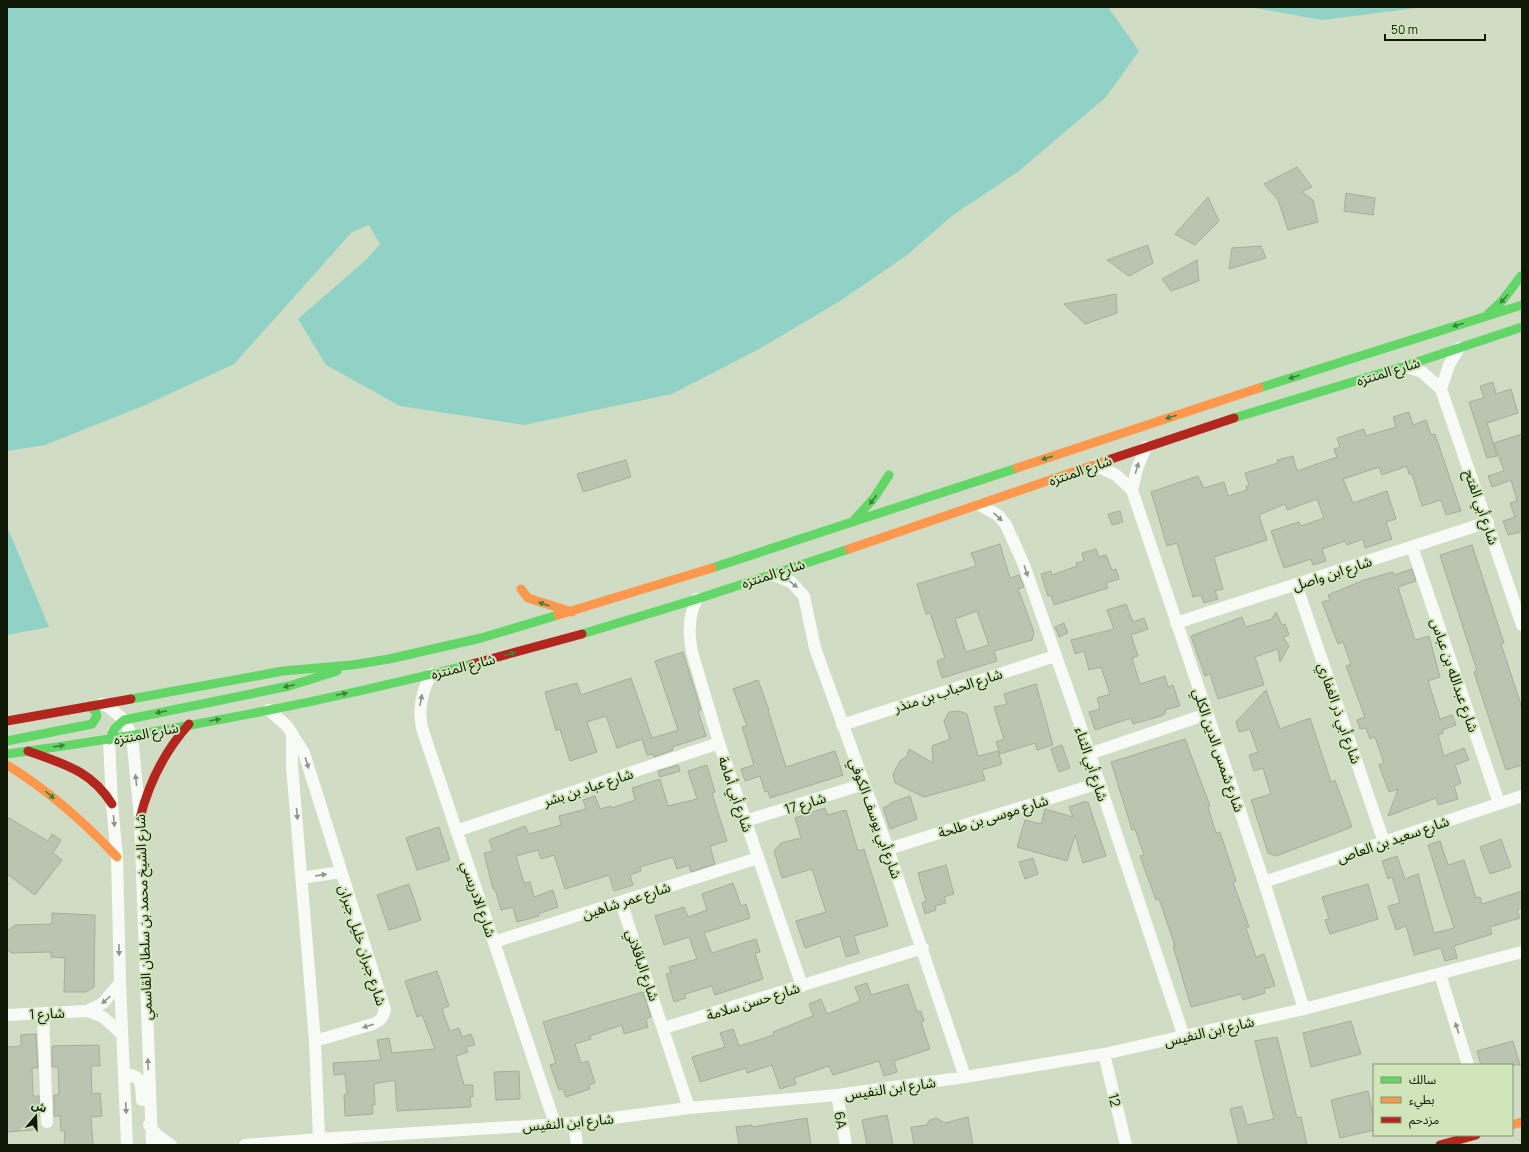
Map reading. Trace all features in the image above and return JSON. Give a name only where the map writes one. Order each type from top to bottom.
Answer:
[{"type":"main road","points":[[1483,318],[1502,301],[1521,276]]},
{"type":"main road","name":"شارع المنتزه","points":[[7,720],[283,671],[352,665],[389,659],[467,642],[572,612],[1321,368],[1522,305]]},
{"type":"main road","name":"شارع المنتزه","points":[[7,754],[109,740],[269,710],[432,674],[550,644],[772,574],[980,505],[1146,447],[1289,400],[1406,358],[1459,348],[1522,327]]},
{"type":"main road","points":[[1406,358],[1430,333]]},
{"type":"main road","points":[[1321,368],[1326,371],[1327,376]]},
{"type":"main road","points":[[1289,400],[1297,391],[1309,385]]},
{"type":"main road","points":[[852,521],[874,498],[889,475]]},
{"type":"main road","points":[[521,589],[528,598],[572,612]]},
{"type":"main road","points":[[109,740],[117,725],[124,720],[295,685],[352,665]]},
{"type":"main road","points":[[7,741],[92,724],[97,716],[96,712],[90,706]]},
{"type":"main road","points":[[140,818],[148,787],[154,772],[168,749],[189,724]]},
{"type":"main road","points":[[26,751],[78,770],[90,776],[107,794],[112,804]]},
{"type":"main road","points":[[7,764],[33,782],[88,826],[117,857]]},
{"type":"main road","points":[[1440,1145],[1472,1136]]},
{"type":"street","points":[[1441,389],[1449,365],[1459,348]]},
{"type":"street","name":"شارع أبي الفتح","points":[[1406,358],[1441,389],[1488,522],[1522,626]]},
{"type":"street","points":[[1132,490],[1137,469],[1146,447]]},
{"type":"street","name":"شارع شمس الدين الكلي","points":[[1095,465],[1116,475],[1132,490],[1206,714],[1264,882],[1304,1009]]},
{"type":"street","name":"شارع أبي الثناء","points":[[980,505],[999,516],[1012,535],[1024,565],[1184,1036]]},
{"type":"street","name":"شارع ابن واصل","points":[[1176,623],[1488,522]]},
{"type":"street","name":"شارع عبدالله بن عباس","points":[[1412,547],[1499,803]]},
{"type":"street","name":"شارع أبي يوسف الكوفي","points":[[772,574],[783,577],[795,585],[804,596],[811,634],[842,725],[888,848],[923,948],[965,1077]]},
{"type":"street","name":"شارع أبي ذر الغفاري","points":[[1296,584],[1384,842]]},
{"type":"street","name":"شارع أبي أمامة","points":[[697,598],[690,618],[690,641],[719,743],[802,986]]},
{"type":"street","name":"شارع الحباب بن منذر","points":[[842,725],[1055,656]]},
{"type":"street","name":"شارع الادريسي","points":[[432,674],[426,683],[420,705],[422,728],[555,1124]]},
{"type":"street","name":"شارع الشيخ محمد بن سلطان القاسمي","points":[[102,704],[110,708],[124,720],[132,736],[140,818],[152,1145]]},
{"type":"street","name":"شارع جبران خليل جبران","points":[[269,710],[282,720],[304,753],[340,872],[385,1010],[379,1022],[315,1041]]},
{"type":"street","points":[[1089,754],[1206,714]]},
{"type":"street","points":[[292,733],[292,755],[315,1041],[319,1139]]},
{"type":"street","name":"شارع الشيخ محمد بن سلطان القاسمي","points":[[109,740],[112,804],[117,857],[120,983],[127,1145]]},
{"type":"street","name":"شارع عباد بن بشر","points":[[456,831],[719,743]]},
{"type":"street","name":"شارع موسى بن طلحة","points":[[888,848],[1099,783]]},
{"type":"street","name":"شارع 17","points":[[745,821],[864,784]]},
{"type":"street","name":"شارع سعيد بن العاص","points":[[1264,882],[1522,796]]},
{"type":"street","name":"شارع عمر شاهين","points":[[494,942],[758,858]]},
{"type":"street","name":"شارع جبران خليل جبران","points":[[302,878],[340,872]]},
{"type":"street","name":"شارع الباقلاني","points":[[621,902],[664,1028]]},
{"type":"street","name":"شارع حسن سلامة","points":[[664,1028],[923,948]]},
{"type":"street","name":"شارع ابن النفيس","points":[[245,1145],[319,1139],[383,1140],[574,1123],[690,1108],[836,1095],[965,1077],[1104,1054],[1304,1009],[1522,952]]},
{"type":"street","points":[[1440,974],[1468,1064]]},
{"type":"street","name":"شارع 1","points":[[7,1015],[87,1011],[103,1003],[120,983]]},
{"type":"street","name":"شارع 1","points":[[87,1011],[104,1017],[122,1034]]},
{"type":"street","points":[[43,1014],[47,1122]]},
{"type":"street","points":[[664,1028],[690,1108]]},
{"type":"street","name":"12","points":[[1104,1054],[1126,1145]]},
{"type":"street","points":[[124,1080],[130,1076],[138,1078],[140,1081],[143,1111],[151,1128],[158,1136],[171,1145]]},
{"type":"street","name":"6A","points":[[836,1095],[846,1145]]},
{"type":"street","points":[[574,1123],[577,1145]]},
{"type":"water","points":[[7,7],[1108,7],[1139,51],[1106,97],[1019,171],[953,215],[907,255],[840,301],[759,349],[672,394],[524,425],[400,406],[326,365],[298,319],[367,259],[380,244],[369,225],[352,232],[234,364],[143,406],[45,445],[7,451]]},
{"type":"water","points":[[1250,7],[1424,7],[1322,20]]},
{"type":"water","points":[[7,528],[11,536],[49,627],[7,635]]},
{"type":"building","points":[[1297,167],[1312,187],[1302,192],[1313,200],[1318,222],[1288,230],[1278,200],[1264,184]]},
{"type":"building","points":[[1346,193],[1375,198],[1373,215],[1344,211]]},
{"type":"building","points":[[1208,197],[1219,221],[1195,245],[1175,234]]},
{"type":"building","points":[[1148,245],[1153,263],[1129,276],[1107,260]]},
{"type":"building","points":[[1261,246],[1266,258],[1229,269],[1232,248]]},
{"type":"building","points":[[1197,260],[1199,281],[1171,291],[1162,279]]},
{"type":"building","points":[[1116,294],[1117,313],[1085,324],[1064,304]]},
{"type":"building","points":[[1493,382],[1496,394],[1511,389],[1518,413],[1487,423],[1497,456],[1487,458],[1469,402],[1484,398],[1480,386]]},
{"type":"building","points":[[1409,412],[1413,425],[1426,420],[1431,435],[1435,434],[1461,511],[1446,515],[1441,500],[1422,506],[1412,474],[1409,474],[1407,466],[1382,475],[1379,467],[1343,479],[1353,503],[1387,491],[1396,519],[1386,522],[1392,539],[1365,548],[1363,539],[1347,545],[1345,541],[1322,549],[1326,561],[1313,565],[1311,559],[1284,568],[1271,531],[1299,522],[1301,526],[1324,518],[1317,499],[1287,510],[1285,504],[1259,515],[1267,540],[1214,557],[1223,589],[1215,591],[1218,599],[1204,603],[1201,595],[1193,597],[1177,543],[1167,546],[1151,492],[1198,476],[1204,488],[1224,482],[1228,496],[1247,490],[1246,486],[1249,485],[1245,473],[1278,463],[1277,460],[1293,456],[1297,471],[1337,457],[1334,449],[1340,447],[1337,438],[1364,429],[1366,436],[1396,427],[1393,417]]},
{"type":"building","points":[[1522,434],[1522,532],[1508,535],[1503,521],[1515,517],[1510,503],[1517,501],[1511,480],[1492,487],[1488,476],[1504,471],[1494,443]]},
{"type":"building","points":[[626,460],[631,477],[583,492],[577,474]]},
{"type":"building","points":[[1120,511],[1123,522],[1112,525],[1108,514]]},
{"type":"building","points":[[1000,544],[1010,578],[1019,575],[1024,587],[1018,589],[1034,632],[1032,640],[994,651],[997,661],[942,678],[937,661],[945,658],[930,613],[926,614],[917,584],[976,566],[971,553]],"holes":[[[977,611],[989,645],[966,652],[955,619]]]},
{"type":"building","points":[[1472,545],[1504,643],[1501,644],[1522,708],[1522,765],[1506,770],[1474,672],[1477,671],[1440,555]]},
{"type":"building","points":[[1096,549],[1099,557],[1106,555],[1112,570],[1116,569],[1119,579],[1106,583],[1108,588],[1054,605],[1051,595],[1048,596],[1041,574],[1051,571],[1052,575],[1077,566],[1076,563],[1084,561],[1082,553]]},
{"type":"building","points":[[1412,569],[1416,581],[1398,587],[1415,640],[1429,636],[1440,677],[1428,681],[1440,719],[1452,715],[1456,725],[1442,730],[1443,733],[1438,735],[1444,756],[1464,748],[1469,760],[1455,765],[1461,783],[1454,786],[1458,799],[1438,805],[1436,798],[1388,816],[1398,789],[1389,792],[1379,765],[1384,763],[1375,737],[1370,739],[1366,728],[1360,729],[1357,720],[1365,717],[1346,666],[1351,664],[1343,642],[1338,644],[1322,602],[1330,600],[1328,595],[1364,580],[1393,572],[1394,575]]},
{"type":"building","points":[[1126,604],[1133,622],[1144,618],[1148,629],[1131,635],[1138,656],[1132,658],[1140,684],[1165,676],[1168,687],[1173,685],[1180,706],[1165,710],[1166,713],[1161,716],[1133,724],[1131,718],[1095,730],[1089,712],[1100,709],[1097,698],[1110,694],[1101,667],[1089,670],[1084,651],[1075,654],[1071,640],[1114,629],[1107,610]]},
{"type":"building","points":[[1276,612],[1282,625],[1285,624],[1289,635],[1283,637],[1289,646],[1280,662],[1278,649],[1255,657],[1264,685],[1218,699],[1210,674],[1205,676],[1191,636],[1242,617],[1246,627],[1272,619]]},
{"type":"building","points":[[1064,623],[1068,633],[1059,637],[1055,627]]},
{"type":"building","points":[[683,652],[701,710],[698,711],[706,736],[672,747],[673,750],[654,757],[653,754],[647,755],[642,739],[617,748],[606,716],[587,722],[597,752],[570,761],[560,729],[556,731],[545,692],[577,683],[581,695],[631,678],[652,738],[678,730],[655,661]]},
{"type":"building","points":[[758,680],[769,710],[786,767],[835,751],[843,775],[770,798],[768,791],[765,792],[760,776],[745,781],[741,769],[754,765],[742,727],[747,726],[733,689]]},
{"type":"building","points":[[1036,684],[1053,745],[1037,750],[1035,743],[1000,754],[996,742],[1004,739],[994,707],[1007,704],[1004,694]]},
{"type":"building","points":[[1266,690],[1280,729],[1310,718],[1331,782],[1335,780],[1352,827],[1276,856],[1268,853],[1251,800],[1271,794],[1263,768],[1254,771],[1249,755],[1258,752],[1250,729],[1239,732],[1236,722]]},
{"type":"building","points":[[959,711],[967,714],[978,756],[998,751],[1002,764],[982,770],[985,780],[924,797],[895,783],[893,774],[900,761],[907,756],[909,749],[933,763],[932,746],[950,739],[944,721],[949,712]]},
{"type":"building","points":[[1185,739],[1210,806],[1208,807],[1216,833],[1220,832],[1236,881],[1233,882],[1249,927],[1246,928],[1256,957],[1264,954],[1275,986],[1264,989],[1265,993],[1243,1000],[1241,994],[1191,1007],[1173,946],[1175,946],[1159,899],[1156,900],[1140,856],[1144,855],[1135,829],[1132,830],[1111,762]]},
{"type":"building","points":[[1062,745],[1070,768],[1059,772],[1051,749]]},
{"type":"building","points":[[678,765],[680,771],[660,777],[658,771]]},
{"type":"building","points":[[707,765],[715,792],[712,793],[727,841],[710,846],[715,864],[691,872],[689,865],[677,869],[673,857],[640,867],[641,871],[630,875],[633,885],[614,891],[609,875],[565,889],[554,855],[541,859],[538,850],[516,856],[524,883],[530,882],[534,897],[553,890],[558,907],[538,914],[539,916],[517,922],[513,907],[501,910],[495,889],[493,889],[484,853],[493,851],[489,840],[525,826],[529,834],[561,825],[559,816],[586,809],[583,800],[595,796],[600,809],[611,806],[612,808],[635,800],[632,788],[660,779],[668,806],[697,799],[688,771]]},
{"type":"building","points":[[910,796],[917,819],[890,829],[883,808],[890,805],[890,803]]},
{"type":"building","points":[[1083,802],[1088,802],[1106,856],[1083,863],[1075,835],[1067,861],[1017,847],[1025,820],[1041,824],[1045,809],[1073,817],[1069,807]]},
{"type":"building","points":[[825,808],[827,815],[846,810],[858,851],[864,849],[888,926],[854,936],[859,953],[846,957],[840,936],[805,948],[796,921],[826,912],[812,869],[782,878],[774,851],[781,843],[801,838],[795,818]]},
{"type":"building","points":[[7,817],[48,841],[52,834],[61,840],[53,853],[62,860],[35,895],[7,874]]},
{"type":"building","points":[[439,827],[450,860],[417,870],[406,838]]},
{"type":"building","points":[[1501,839],[1511,867],[1490,874],[1480,847]]},
{"type":"building","points":[[1440,841],[1448,865],[1464,860],[1476,898],[1480,897],[1482,904],[1522,891],[1522,908],[1517,910],[1520,918],[1490,927],[1492,934],[1454,946],[1457,958],[1445,961],[1441,948],[1414,955],[1406,926],[1396,930],[1388,906],[1400,903],[1392,877],[1388,879],[1382,861],[1397,856],[1405,879],[1418,874],[1434,933],[1454,928],[1428,845]]},
{"type":"building","points":[[1033,858],[1038,874],[1025,879],[1019,862]]},
{"type":"building","points":[[946,865],[954,894],[944,897],[946,903],[935,906],[936,910],[925,914],[922,903],[926,901],[918,873]]},
{"type":"building","points":[[733,883],[741,906],[746,904],[750,918],[704,933],[712,953],[756,939],[760,952],[755,953],[763,979],[715,995],[712,986],[685,994],[686,998],[674,1002],[666,974],[671,973],[669,967],[697,959],[689,937],[664,945],[655,916],[684,907],[688,917],[707,910],[702,894]]},
{"type":"building","points":[[409,884],[421,920],[389,930],[377,895]]},
{"type":"building","points":[[1368,884],[1378,919],[1330,934],[1325,920],[1329,919],[1322,897]]},
{"type":"building","points":[[52,913],[95,915],[94,987],[86,992],[64,992],[65,958],[51,957],[51,952],[11,953],[7,949],[7,931],[15,925],[52,924]]},
{"type":"building","points":[[437,971],[449,1006],[442,1009],[450,1031],[459,1028],[462,1037],[471,1034],[475,1045],[466,1047],[468,1052],[456,1056],[464,1085],[473,1085],[473,1097],[470,1097],[471,1107],[397,1111],[395,1080],[374,1084],[375,1105],[372,1105],[373,1114],[345,1116],[344,1095],[347,1094],[345,1074],[334,1075],[333,1063],[381,1060],[377,1040],[389,1038],[392,1053],[435,1049],[422,1015],[417,1017],[405,981]]},
{"type":"building","points":[[867,983],[871,995],[908,984],[917,1012],[921,1011],[924,1021],[921,1022],[930,1049],[894,1061],[897,1072],[884,1076],[879,1061],[833,1075],[829,1066],[794,1078],[796,1084],[780,1089],[772,1065],[747,1073],[746,1068],[700,1082],[692,1057],[725,1047],[720,1033],[733,1029],[739,1046],[774,1035],[773,1032],[813,1016],[809,1004],[821,999],[827,1014],[860,1001],[855,987]]},
{"type":"building","points":[[643,992],[651,1017],[646,1019],[648,1027],[624,1034],[622,1025],[590,1036],[591,1039],[575,1044],[581,1063],[588,1061],[595,1083],[589,1085],[590,1089],[566,1097],[563,1089],[559,1090],[550,1065],[556,1063],[543,1022]]},
{"type":"building","points":[[1351,1021],[1361,1054],[1311,1067],[1303,1033]]},
{"type":"building","points":[[36,1034],[38,1068],[32,1068],[33,1096],[39,1096],[39,1117],[32,1117],[33,1130],[7,1132],[7,1047],[21,1046],[21,1035]]},
{"type":"building","points":[[1277,1037],[1297,1118],[1301,1117],[1307,1145],[1239,1145],[1230,1109],[1242,1106],[1247,1125],[1274,1119],[1255,1041]]},
{"type":"building","points":[[1513,1041],[1520,1065],[1481,1064],[1477,1051]]},
{"type":"building","points":[[99,1045],[100,1066],[91,1066],[92,1094],[100,1093],[102,1116],[91,1117],[93,1145],[64,1145],[65,1131],[61,1131],[60,1116],[54,1116],[54,1095],[59,1095],[58,1067],[52,1067],[52,1046]]},
{"type":"building","points":[[519,1071],[520,1099],[496,1100],[494,1072]]},
{"type":"building","points":[[1368,1091],[1373,1114],[1373,1130],[1340,1138],[1331,1100]]},
{"type":"building","points":[[887,1115],[893,1145],[867,1145],[862,1120]]},
{"type":"building","points":[[968,1117],[973,1145],[914,1145],[911,1127],[926,1125],[930,1120],[936,1118],[945,1123]]},
{"type":"building","points":[[807,1118],[811,1145],[739,1145],[736,1127],[752,1125],[752,1127]]},
{"type":"traffic: fast","points":[[1488,314],[1502,301],[1521,276]]},
{"type":"traffic: fast","points":[[1259,388],[1522,305]]},
{"type":"traffic: fast","points":[[1234,418],[1405,366],[1522,327]]},
{"type":"traffic: fast","points":[[712,568],[1017,468]]},
{"type":"traffic: fast","points":[[855,519],[874,498],[889,475]]},
{"type":"traffic: fast","points":[[582,634],[697,599],[849,549]]},
{"type":"traffic: fast","points":[[131,699],[283,671],[352,665],[389,659],[481,638],[558,615]]},
{"type":"traffic: fast","points":[[7,754],[124,737],[241,716],[357,692],[472,664]]},
{"type":"traffic: fast","points":[[109,740],[115,728],[124,720],[289,686],[337,671]]},
{"type":"traffic: fast","points":[[7,741],[92,724],[97,716],[96,712],[90,706]]},
{"type":"traffic: slow","points":[[1017,468],[1259,388]]},
{"type":"traffic: slow","points":[[849,549],[1111,459]]},
{"type":"traffic: slow","points":[[558,615],[712,568]]},
{"type":"traffic: slow","points":[[521,589],[528,598],[572,612]]},
{"type":"traffic: slow","points":[[7,765],[37,785],[65,807],[92,831],[117,857]]},
{"type":"traffic: slow","points":[[1513,1125],[1522,1122]]},
{"type":"traffic: jam","points":[[1111,459],[1234,418]]},
{"type":"traffic: jam","points":[[472,664],[582,634]]},
{"type":"traffic: jam","points":[[7,721],[131,699]]},
{"type":"traffic: jam","points":[[140,818],[148,792],[158,768],[172,745],[189,724]]},
{"type":"traffic: jam","points":[[28,751],[64,765],[85,776],[104,792],[112,804]]},
{"type":"traffic: jam","points":[[1440,1145],[1472,1136]]}]
